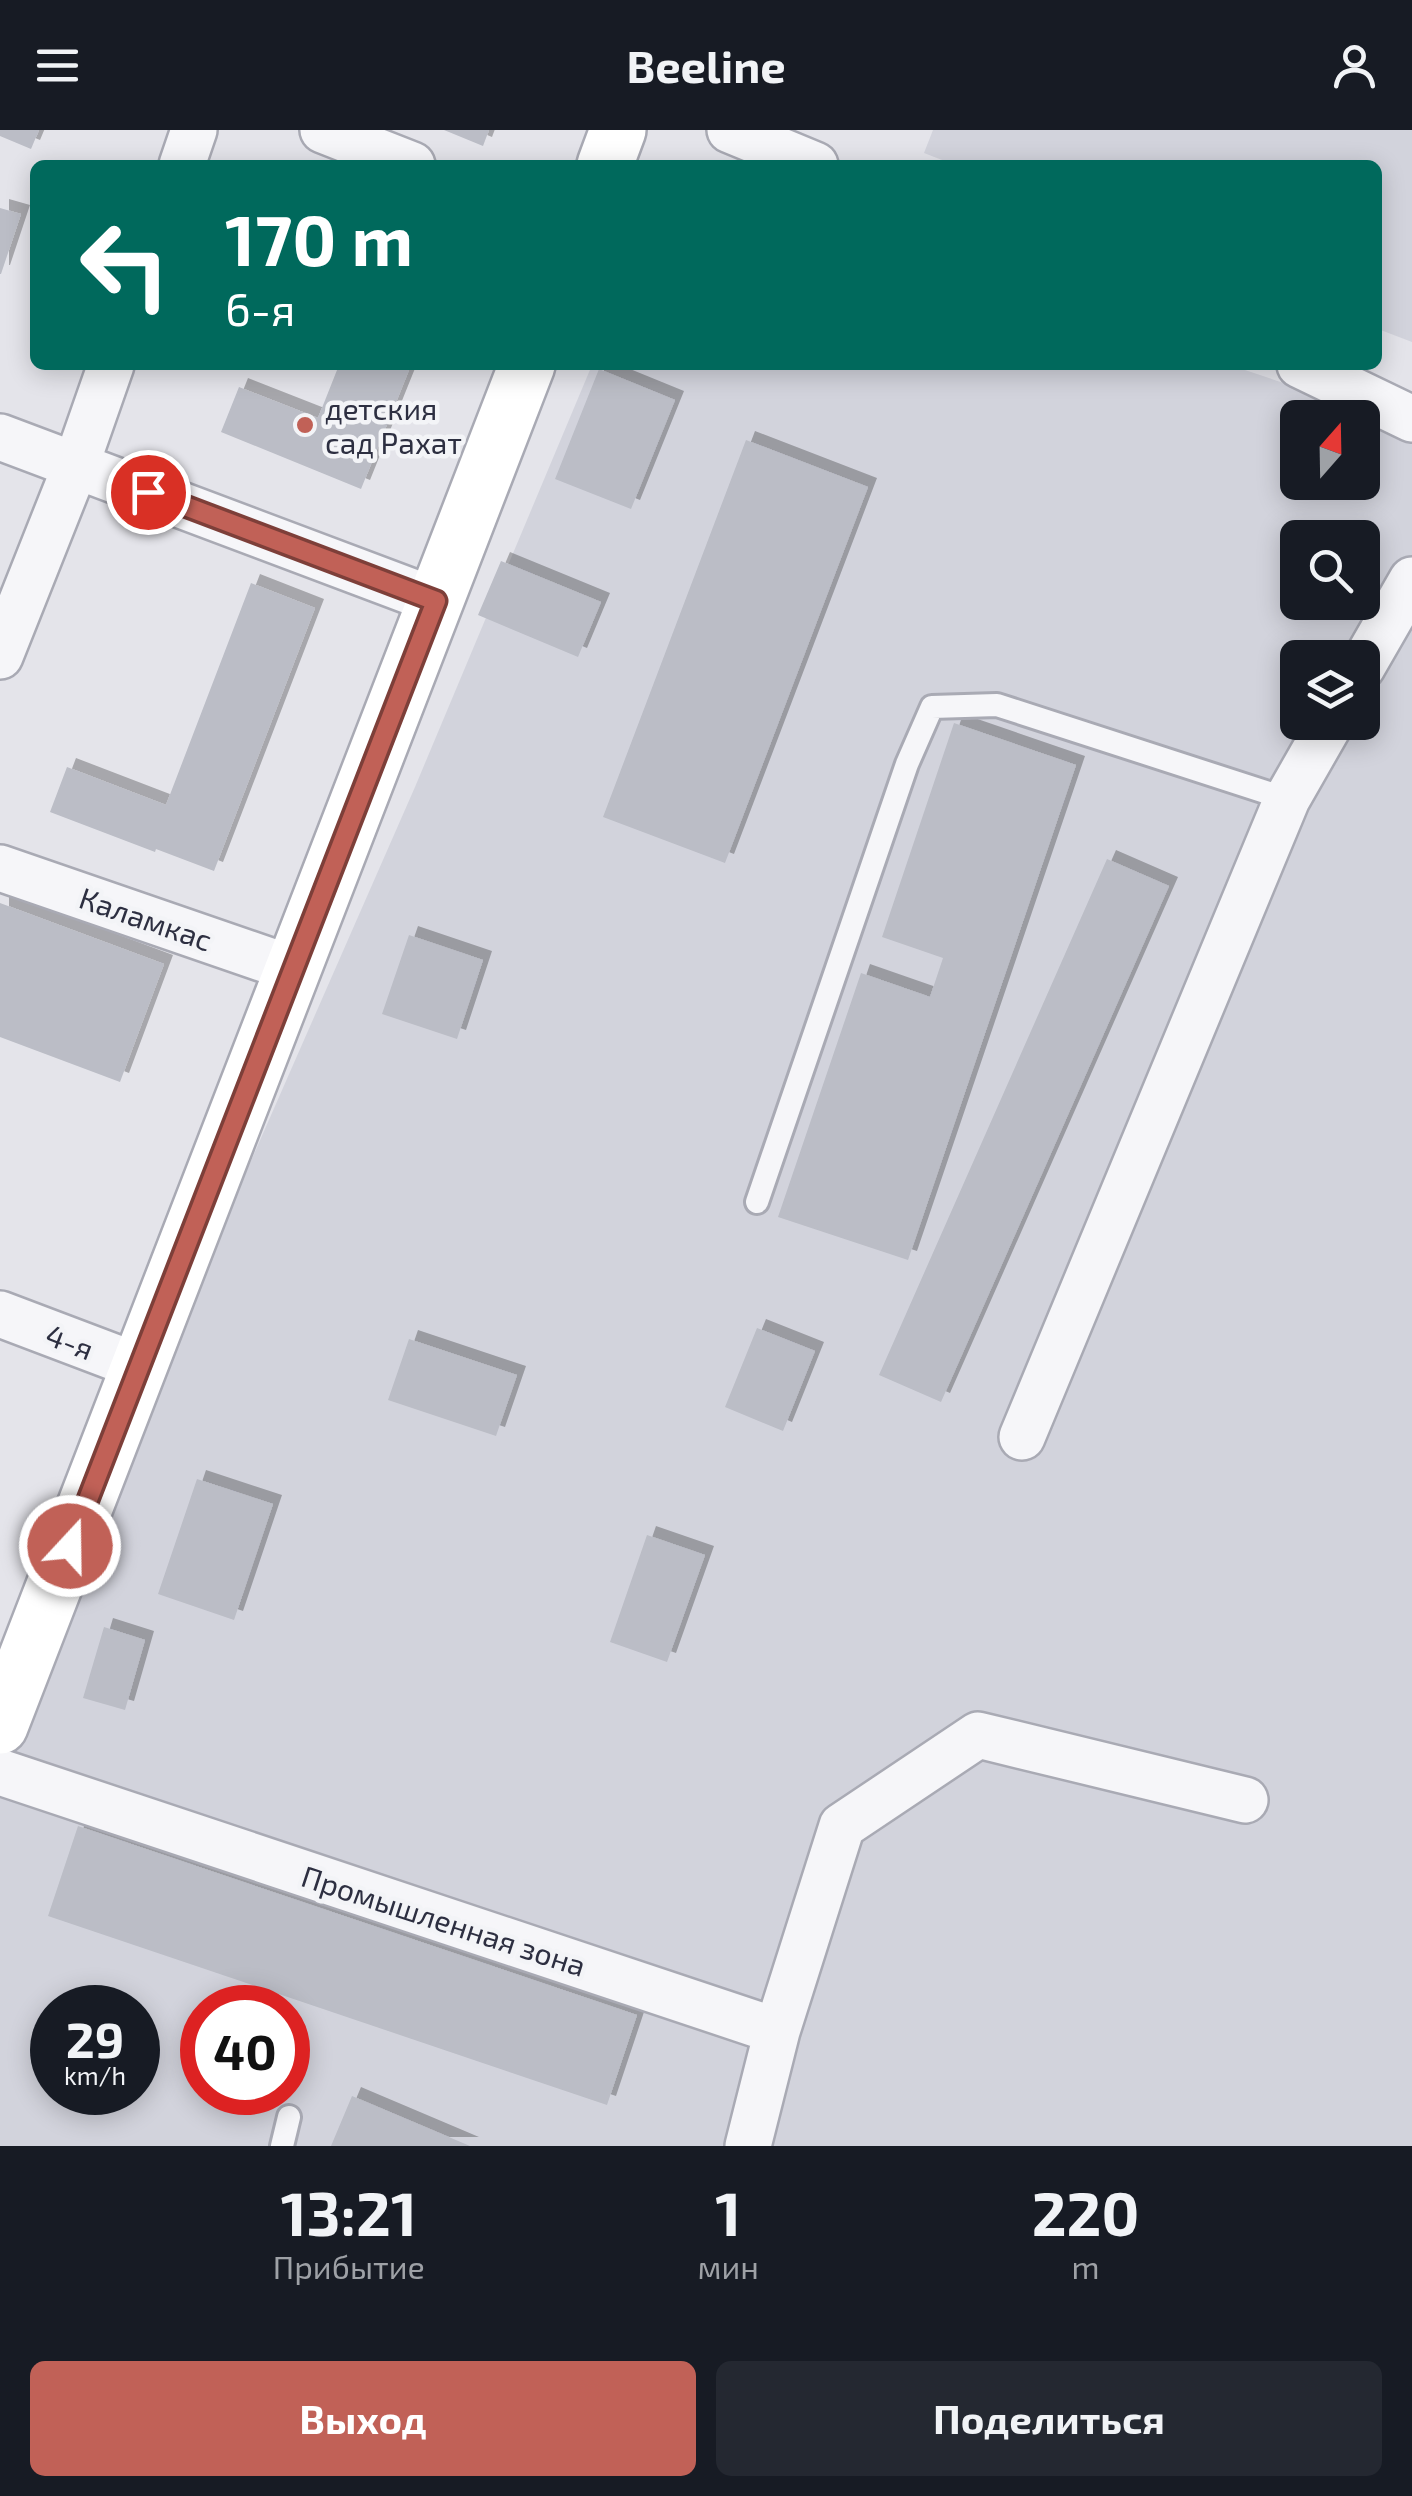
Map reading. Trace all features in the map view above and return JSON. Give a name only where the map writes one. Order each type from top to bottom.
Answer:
[{"type":"street","points":[[184,160],[194,130]]},
{"type":"street","points":[[323,130],[399,160]]},
{"type":"street","points":[[607,160],[618,130]]},
{"type":"street","points":[[730,130],[803,160]]},
{"type":"street","points":[[0,656],[109,370]]},
{"type":"street","points":[[0,1726],[525,370]]},
{"type":"street","points":[[1311,370],[1412,418]]},
{"type":"street","points":[[0,437],[436,601]]},
{"type":"street","points":[[1378,640],[1412,580]]},
{"type":"street","points":[[1022,1436],[1287,798],[1320,740]]},
{"type":"street","name":"Каламкас","points":[[0,868],[293,969]]},
{"type":"street","name":"4-я","points":[[0,1314],[140,1367]]},
{"type":"street","points":[[748,2146],[776,2031],[842,1826],[978,1736],[1246,1800]]},
{"type":"street","name":"Промышленная зона","points":[[0,1772],[776,2031]]},
{"type":"lane","points":[[757,1202],[907,764],[932,707],[997,706],[1287,798]]},
{"type":"lane","points":[[282,2146],[289,2117]]},
{"type":"shaded area","points":[[933,130],[1412,130],[1412,342],[1382,331],[1382,160],[942,160],[924,153]]},
{"type":"shaded area","points":[[590,370],[1245,370],[1334,400],[1280,400],[1280,500],[1380,500],[1380,415],[1412,426],[1412,2146],[0,2146],[0,1733],[415,787]]},
{"type":"building","points":[[0,130],[39,130],[31,149],[0,136]]},
{"type":"building","points":[[444,130],[489,130],[483,146]]},
{"type":"building","points":[[0,208],[21,214],[1,274],[0,274]]},
{"type":"building","name":"детския сад Рахат","points":[[337,370],[409,370],[361,489],[221,432],[239,387],[318,418]]},
{"type":"building","points":[[599,370],[675,400],[631,509],[555,479]]},
{"type":"building","points":[[746,440],[868,487],[725,863],[603,817]]},
{"type":"building","points":[[501,561],[601,602],[578,657],[478,615]]},
{"type":"building","points":[[251,583],[315,608],[214,871],[50,812],[67,767],[166,805]]},
{"type":"building","points":[[954,723],[1076,765],[908,1260],[778,1217],[861,973],[930,997],[943,958],[882,937]]},
{"type":"building","points":[[1107,859],[1169,886],[941,1402],[879,1375]]},
{"type":"building","points":[[0,903],[164,964],[120,1082],[0,1037]]},
{"type":"building","points":[[409,935],[483,960],[457,1039],[382,1014]]},
{"type":"building","points":[[757,1328],[815,1351],[783,1431],[725,1407]]},
{"type":"building","points":[[409,1339],[517,1375],[496,1436],[388,1400]]},
{"type":"building","points":[[197,1479],[273,1504],[234,1620],[158,1594]]},
{"type":"building","points":[[647,1535],[705,1555],[667,1662],[610,1642]]},
{"type":"building","points":[[104,1627],[145,1640],[125,1710],[83,1698]]},
{"type":"building","points":[[78,1826],[637,2015],[607,2105],[310,2005],[310,1985],[252,1985],[48,1916]]},
{"type":"building","points":[[352,2096],[470,2146],[331,2146]]},
{"type":"place","name":"детския сад Рахат","points":[[305,425]]},
{"type":"route","points":[[70,1546],[436,601],[148,492]]}]
